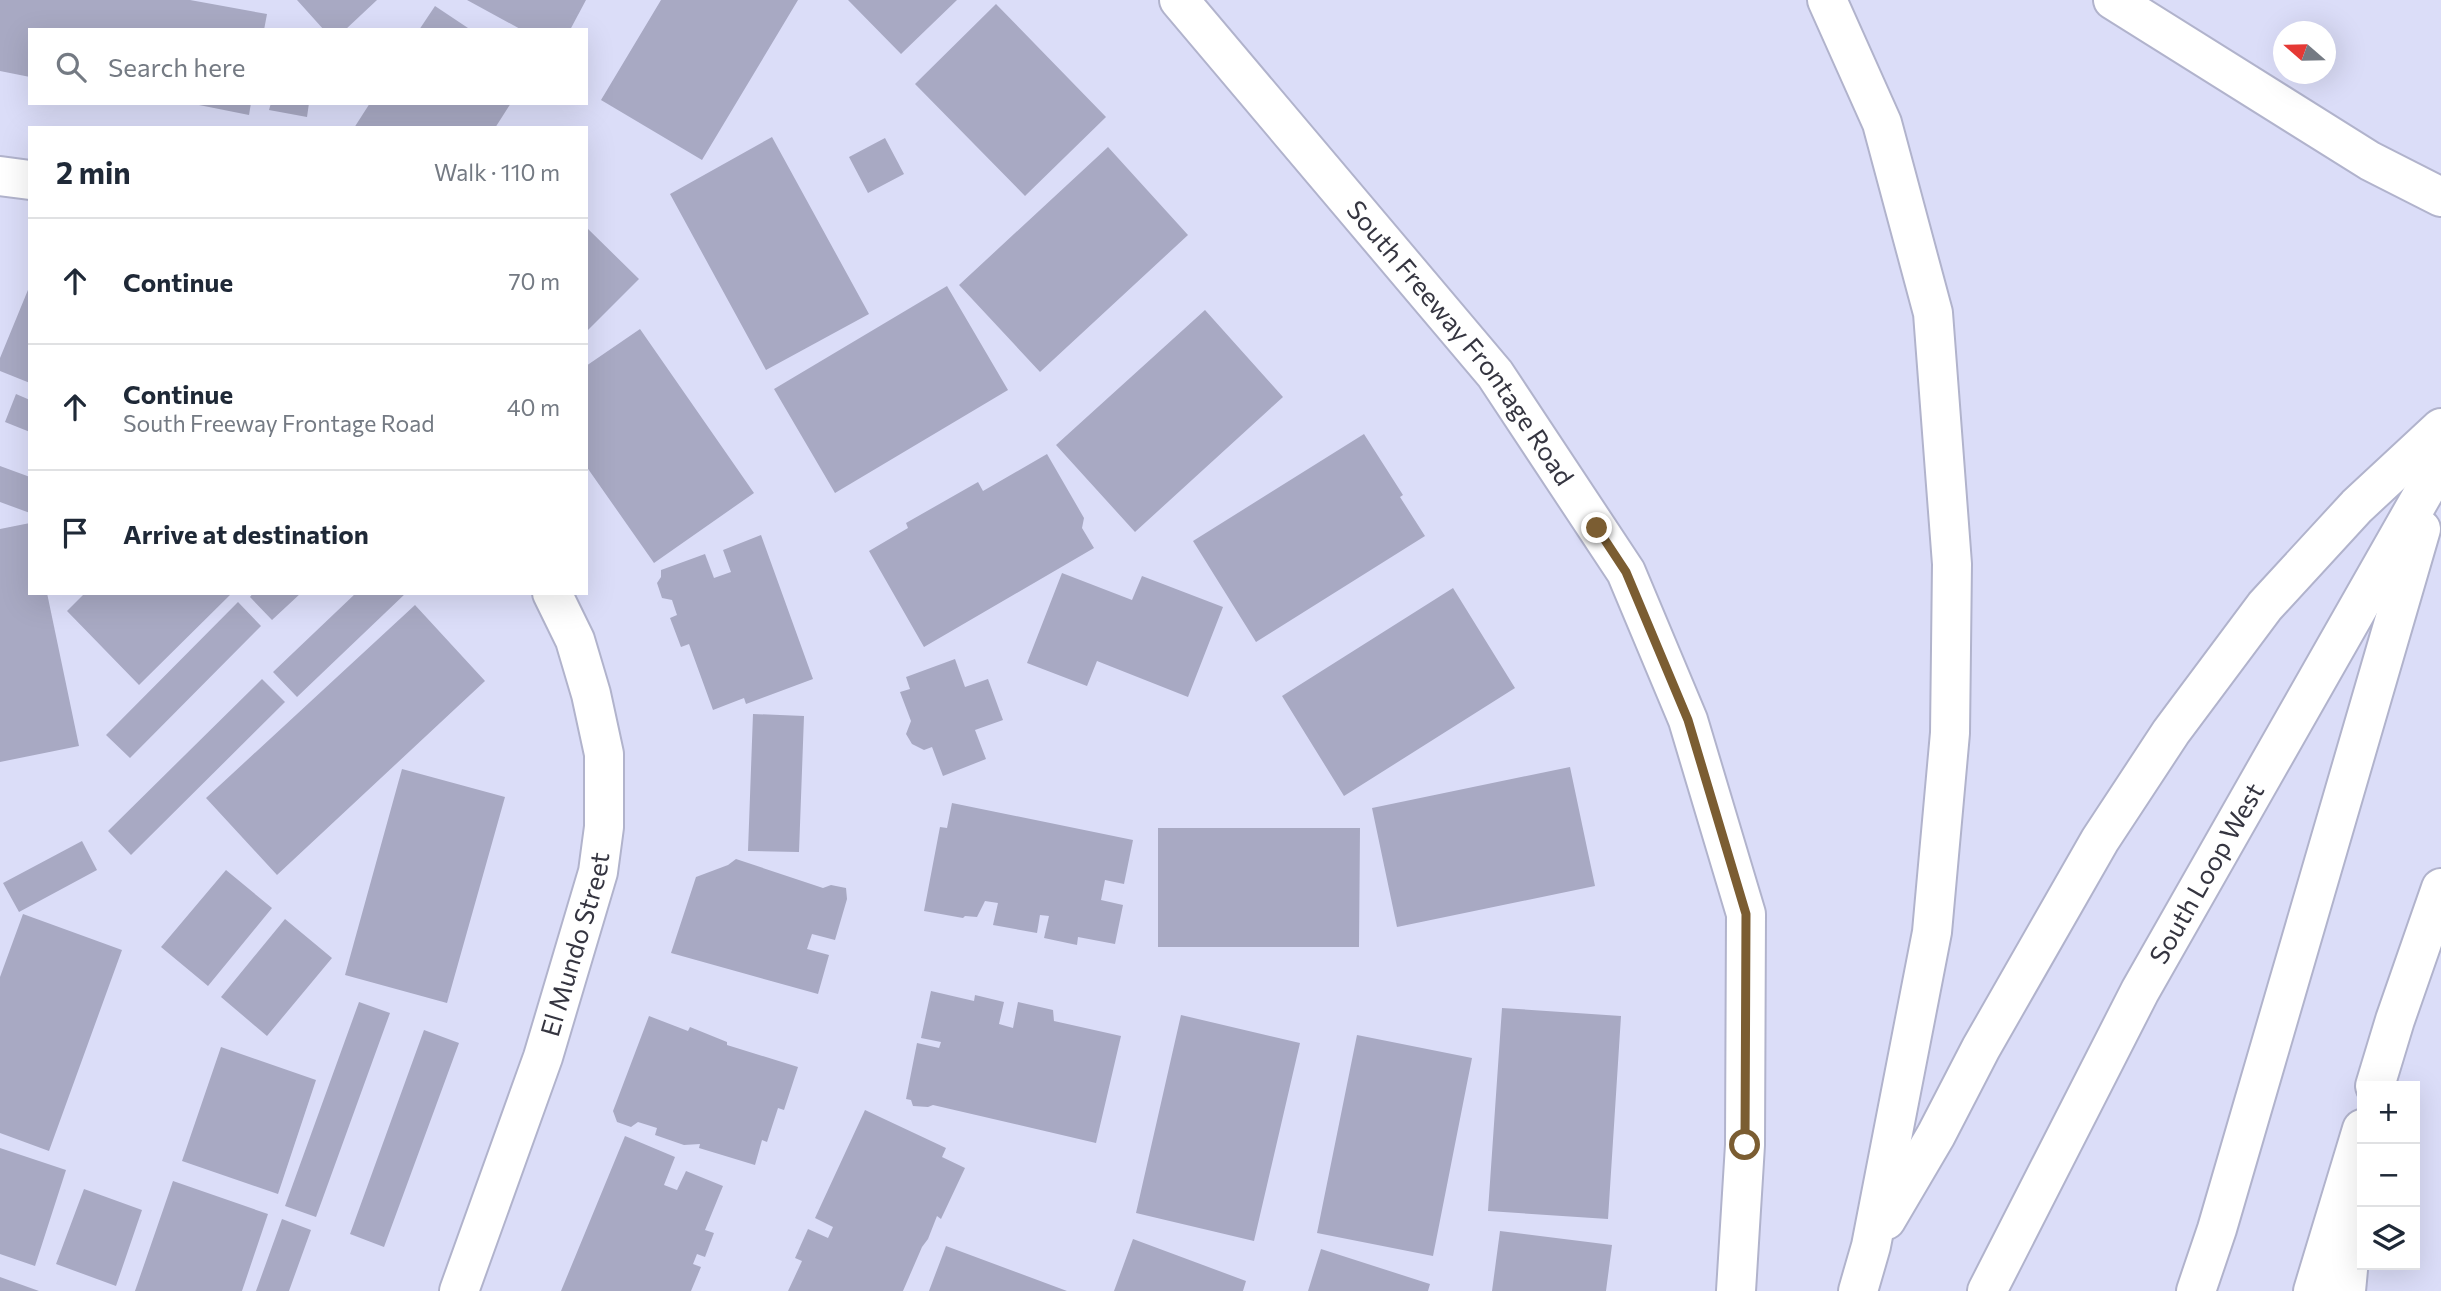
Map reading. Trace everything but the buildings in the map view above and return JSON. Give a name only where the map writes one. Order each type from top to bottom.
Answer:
[{"type":"main road","name":"South Freeway Frontage Road","points":[[1180,0],[1495,374],[1626,572],[1688,720],[1746,914],[1745,1145],[1736,1291]]},
{"type":"main road","points":[[1827,0],[1882,123],[1933,313],[1952,565],[1950,733],[1932,932],[1871,1246],[1858,1291]]},
{"type":"main road","points":[[2113,0],[2370,161],[2441,197]]},
{"type":"main road","points":[[0,176],[28,180]]},
{"type":"main road","points":[[1871,1246],[1936,1135],[1981,1048],[2100,839],[2157,754],[2265,606],[2357,506],[2441,428]]},
{"type":"main road","points":[[2196,1291],[2221,1216],[2440,466]]},
{"type":"main road","name":"South Loop West","points":[[1987,1291],[2140,991],[2440,466]]},
{"type":"main road","name":"El Mundo Street","points":[[459,1291],[543,1057],[592,894],[604,827],[604,754],[591,694],[575,640],[553,595]]},
{"type":"main road","points":[[2377,1081],[2441,888]]},
{"type":"main road","points":[[2313,1291],[2357,1144]]},
{"type":"main road","points":[[2346,1291],[2360,1144]]},
{"type":"route","points":[[1597,528],[1626,572],[1688,720],[1746,914],[1745,1145]]}]
